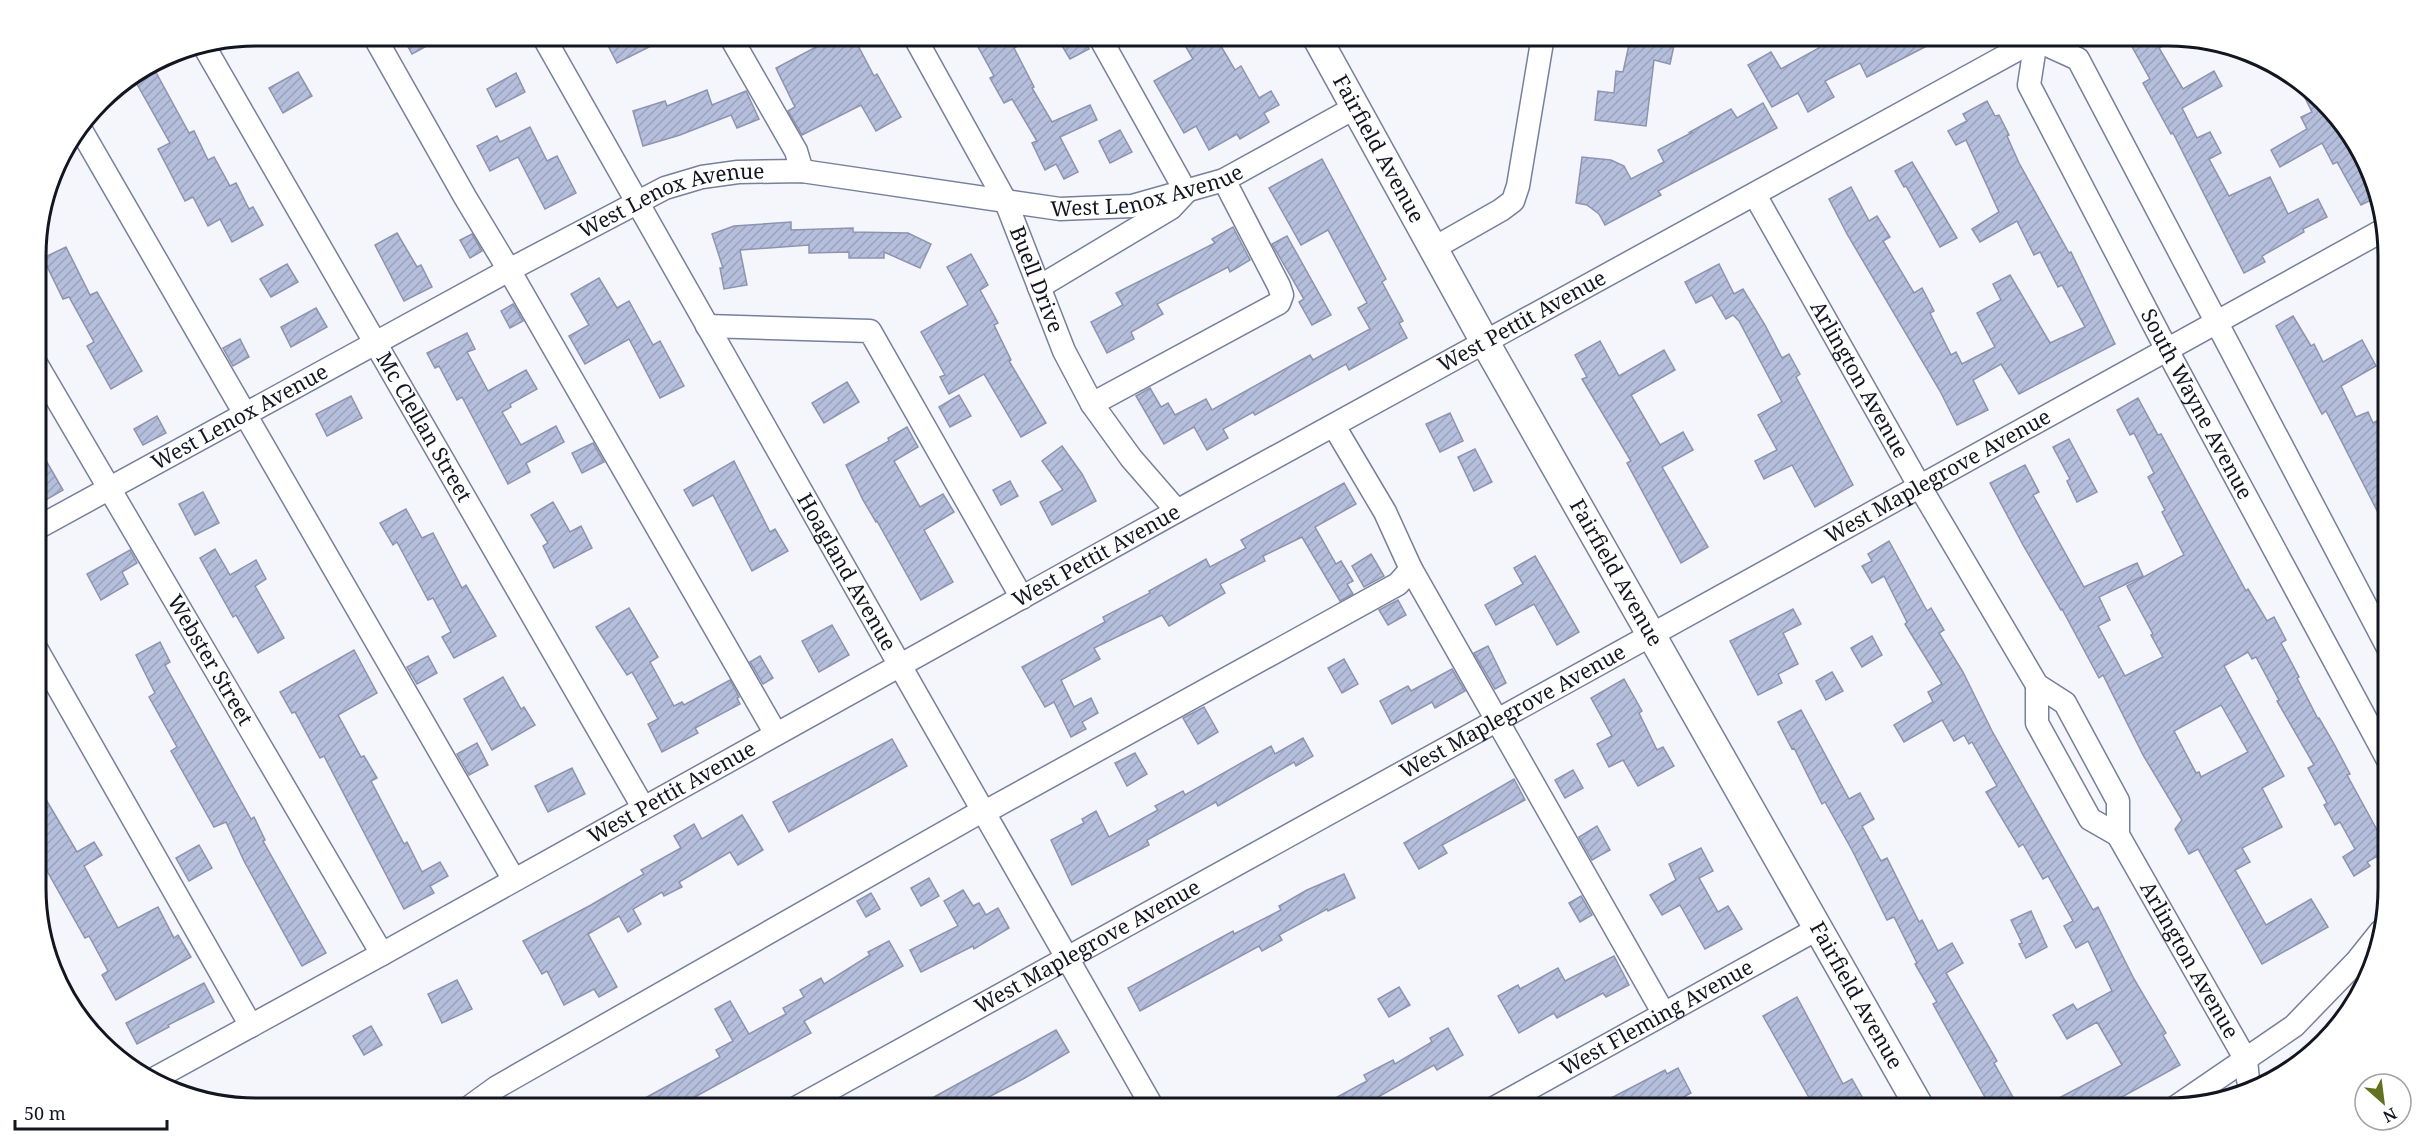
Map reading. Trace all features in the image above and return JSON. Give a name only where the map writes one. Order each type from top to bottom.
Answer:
[{"type":"main road","name":"Fairfield Avenue","points":[[1322,46],[1486,344],[1914,1097]]},
{"type":"street","points":[[1434,248],[1502,210],[1513,201],[1518,186],[1541,46]]},
{"type":"street","name":"West Pettit Avenue","points":[[163,1075],[643,807],[1486,344],[2021,46]]},
{"type":"street","name":"South Wayne Avenue","points":[[2035,46],[2029,85],[2167,350],[2378,742]]},
{"type":"street","points":[[2054,46],[2078,59],[2378,629]]},
{"type":"street","points":[[380,47],[776,734]]},
{"type":"street","name":"Hoagland Avenue","points":[[549,47],[899,667],[985,812],[1147,1098]]},
{"type":"street","points":[[736,47],[796,151],[802,171]]},
{"type":"street","name":"Buell Drive","points":[[920,47],[1006,202],[1064,351],[1092,404],[1131,458],[1177,512]]},
{"type":"street","points":[[1039,287],[1171,208],[1186,192],[1105,47]]},
{"type":"street","name":"Mc Clellan Street","points":[[208,53],[643,807]]},
{"type":"street","name":"West Lenox Avenue","points":[[47,523],[636,201],[665,188],[702,177],[738,172],[802,171],[1060,209],[1132,206],[1224,180],[1356,107]]},
{"type":"street","points":[[85,136],[514,880]]},
{"type":"street","points":[[1092,404],[1279,303],[1282,296],[1279,286],[1224,180]]},
{"type":"street","name":"Arlington Avenue","points":[[1755,195],[1920,487],[2037,685],[2065,703],[2118,801],[2118,835],[2246,1060],[2249,1081]]},
{"type":"street","name":"West Maplegrove Avenue","points":[[815,1098],[2377,233]]},
{"type":"street","points":[[707,326],[870,331],[1022,598]]},
{"type":"street","name":"Webster Street","points":[[47,382],[382,954]]},
{"type":"street","points":[[1334,426],[1385,512],[1411,569],[1664,1014]]},
{"type":"street","points":[[482,1098],[497,1087],[982,811],[985,812],[1350,612],[1398,584],[1411,569]]},
{"type":"street","points":[[46,666],[251,1026]]},
{"type":"street","points":[[2037,685],[2037,723],[2042,733],[2090,819],[2118,835]]},
{"type":"street","name":"West Fleming Avenue","points":[[1513,1097],[1819,928]]},
{"type":"street","points":[[2192,1096],[2294,1026],[2360,973]]},
{"type":"building","points":[[1221,46],[1235,70],[1241,66],[1259,98],[1271,91],[1279,105],[1264,113],[1269,122],[1240,139],[1237,134],[1209,150],[1196,126],[1184,133],[1154,81],[1193,59],[1186,47]]},
{"type":"building","points":[[1629,46],[1674,46],[1670,64],[1654,60],[1646,126],[1595,120],[1598,91],[1614,93],[1616,71],[1623,72]]},
{"type":"building","points":[[1818,46],[1926,46],[1867,77],[1860,63],[1825,81],[1834,97],[1808,112],[1798,93],[1772,107],[1748,65],[1771,52],[1781,69],[1819,48]]},
{"type":"building","points":[[2132,46],[2163,46],[2159,48],[2183,89],[2214,71],[2222,86],[2182,108],[2197,138],[2210,132],[2221,153],[2209,159],[2229,196],[2270,177],[2288,214],[2318,199],[2327,217],[2303,229],[2304,232],[2262,256],[2265,262],[2244,273],[2173,133],[2171,134],[2143,83],[2150,79]]},
{"type":"building","points":[[408,47],[425,47],[412,54]]},
{"type":"building","points":[[609,47],[649,47],[617,63]]},
{"type":"building","points":[[817,47],[859,47],[874,76],[877,74],[901,117],[876,131],[861,105],[802,135],[788,111],[795,107],[776,68]]},
{"type":"building","points":[[978,47],[1017,47],[1014,48],[1034,87],[1032,88],[1052,122],[1090,105],[1097,120],[1060,137],[1078,172],[1064,179],[1056,164],[1045,170],[1032,143],[1037,141],[1012,99],[1004,103],[990,78],[994,76]]},
{"type":"building","points":[[1062,47],[1088,47],[1089,49],[1070,59]]},
{"type":"building","points":[[298,72],[312,96],[283,113],[269,88]]},
{"type":"building","points":[[156,73],[189,133],[194,131],[208,160],[214,157],[230,186],[236,183],[249,209],[253,207],[263,225],[232,242],[220,219],[208,226],[193,197],[185,201],[158,149],[170,143],[137,84]]},
{"type":"building","points":[[516,73],[525,92],[496,107],[487,89]]},
{"type":"building","points":[[707,90],[712,105],[746,91],[759,119],[737,128],[731,115],[680,135],[643,146],[633,111],[665,101],[667,106]]},
{"type":"building","points":[[2304,97],[2326,118],[2343,140],[2357,164],[2370,200],[2361,205],[2337,162],[2333,164],[2322,143],[2280,167],[2271,150],[2307,129],[2301,117],[2312,112]]},
{"type":"building","points":[[1987,101],[1995,116],[1999,115],[2019,163],[2069,253],[2071,252],[2115,344],[2019,394],[2001,364],[1973,380],[1988,410],[1957,425],[1940,391],[1847,234],[1829,199],[1851,187],[1869,221],[1877,216],[1890,237],[1883,241],[1914,293],[1922,288],[1934,311],[1930,313],[1951,355],[1956,352],[1962,364],[1995,347],[1977,313],[2001,300],[1993,284],[2010,275],[2050,343],[2085,327],[2062,285],[2058,287],[2040,252],[2034,255],[2017,221],[1980,242],[1972,229],[1999,212],[1966,140],[1956,145],[1948,131],[1967,121],[1963,114]]},
{"type":"building","points":[[1763,103],[1777,128],[1658,191],[1661,195],[1605,225],[1599,214],[1587,205],[1576,203],[1582,157],[1611,160],[1624,166],[1631,179],[1664,162],[1658,150],[1731,109],[1737,118]]},
{"type":"building","points":[[530,127],[547,161],[557,156],[576,193],[545,209],[518,157],[490,171],[477,146],[497,136],[500,142]]},
{"type":"building","points":[[1120,130],[1132,152],[1110,163],[1099,141]]},
{"type":"building","points":[[1322,159],[1386,279],[1382,282],[1403,321],[1399,323],[1407,338],[1349,370],[1346,364],[1255,415],[1253,412],[1223,429],[1228,438],[1207,450],[1194,427],[1164,444],[1136,396],[1150,388],[1161,407],[1168,403],[1175,415],[1206,399],[1212,410],[1310,355],[1313,360],[1370,329],[1358,308],[1367,303],[1328,230],[1301,245],[1269,188]]},
{"type":"building","points":[[1912,162],[1957,238],[1940,247],[1906,186],[1904,187],[1895,171]]},
{"type":"building","points":[[791,222],[791,230],[853,228],[853,232],[908,233],[931,244],[920,268],[884,252],[884,258],[849,258],[849,252],[809,253],[809,245],[740,250],[747,285],[724,289],[720,268],[723,268],[712,234],[734,226]]},
{"type":"building","points":[[1233,227],[1250,260],[1230,272],[1228,267],[1157,304],[1163,314],[1131,332],[1134,339],[1107,353],[1091,322],[1123,305],[1116,293],[1215,243],[1212,239]]},
{"type":"building","points":[[397,233],[417,267],[421,265],[432,287],[404,301],[375,245]]},
{"type":"building","points":[[472,234],[482,251],[470,258],[460,240]]},
{"type":"building","points":[[1287,236],[1331,315],[1312,325],[1299,302],[1304,299],[1272,244]]},
{"type":"building","points":[[66,247],[90,295],[97,292],[142,371],[111,389],[87,346],[94,342],[69,297],[63,299],[47,266],[47,256]]},
{"type":"building","points":[[971,254],[988,285],[980,290],[998,323],[994,325],[1011,360],[1009,361],[1046,423],[1021,437],[984,374],[949,394],[940,377],[945,375],[921,332],[968,305],[947,267]]},
{"type":"building","points":[[287,264],[298,282],[271,297],[260,279]]},
{"type":"building","points":[[1719,264],[1734,294],[1743,289],[1782,358],[1789,354],[1800,374],[1796,377],[1853,485],[1815,507],[1792,465],[1764,479],[1755,461],[1777,450],[1758,415],[1782,402],[1739,321],[1733,315],[1726,319],[1712,295],[1696,303],[1685,282]]},
{"type":"building","points":[[599,278],[617,308],[629,301],[653,345],[660,341],[684,386],[660,398],[629,339],[585,364],[569,336],[589,325],[571,294]]},
{"type":"building","points":[[513,304],[523,321],[510,328],[501,311]]},
{"type":"building","points":[[316,308],[327,327],[291,347],[281,327]]},
{"type":"building","points":[[2293,316],[2311,346],[2314,344],[2323,362],[2362,340],[2376,366],[2341,386],[2356,417],[2368,412],[2373,423],[2378,420],[2378,512],[2326,411],[2322,414],[2276,326]]},
{"type":"building","points":[[467,333],[475,349],[467,352],[488,391],[526,370],[537,389],[510,404],[511,407],[502,412],[521,445],[556,426],[564,442],[526,463],[530,472],[508,484],[462,397],[457,400],[439,366],[435,368],[427,353]]},
{"type":"building","points":[[240,339],[249,357],[233,366],[223,348]]},
{"type":"building","points":[[1600,341],[1619,376],[1664,350],[1675,370],[1631,395],[1660,445],[1683,432],[1693,450],[1662,467],[1708,547],[1681,563],[1627,463],[1631,461],[1582,379],[1587,377],[1575,355]]},
{"type":"building","points":[[847,382],[859,402],[824,423],[812,403]]},
{"type":"building","points":[[959,395],[971,416],[950,427],[939,407]]},
{"type":"building","points":[[351,396],[362,418],[327,436],[316,414]]},
{"type":"building","points":[[2138,398],[2158,435],[2161,434],[2246,591],[2248,589],[2267,621],[2274,617],[2286,640],[2281,643],[2299,677],[2297,678],[2350,774],[2347,775],[2378,832],[2378,856],[2367,862],[2370,866],[2354,876],[2343,857],[2355,849],[2340,822],[2335,825],[2324,805],[2327,803],[2308,768],[2314,765],[2277,701],[2279,700],[2256,657],[2252,659],[2248,652],[2224,666],[2284,776],[2262,788],[2282,827],[2242,848],[2250,862],[2235,870],[2266,925],[2311,899],[2328,927],[2262,964],[2198,849],[2189,854],[2175,829],[2182,820],[2143,755],[2103,675],[2099,678],[1990,483],[2025,465],[2039,492],[2033,495],[2084,587],[2137,563],[2143,576],[2099,597],[2110,620],[2098,626],[2125,676],[2163,657],[2127,586],[2184,555],[2162,512],[2165,510],[2148,477],[2154,473],[2134,433],[2130,435],[2117,410]],"holes":[[[2221,705],[2248,752],[2201,777],[2199,772],[2196,773],[2174,731]]]},
{"type":"building","points":[[1450,413],[1463,441],[1440,452],[1426,424]]},
{"type":"building","points":[[157,416],[166,433],[143,445],[134,429]]},
{"type":"building","points":[[907,427],[918,447],[894,461],[920,507],[943,494],[954,512],[924,530],[953,582],[921,600],[863,500],[846,465],[889,441],[888,438]]},
{"type":"building","points":[[2069,439],[2097,492],[2077,502],[2067,481],[2070,479],[2053,447]]},
{"type":"building","points":[[593,443],[604,462],[582,473],[572,453]]},
{"type":"building","points":[[1062,446],[1082,474],[1096,501],[1052,525],[1040,502],[1063,490],[1042,461]]},
{"type":"building","points":[[1475,449],[1492,482],[1474,491],[1458,457]]},
{"type":"building","points":[[734,461],[770,532],[775,529],[788,551],[752,571],[713,495],[693,506],[684,490]]},
{"type":"building","points":[[47,462],[63,490],[47,499]]},
{"type":"building","points":[[1010,481],[1018,496],[1001,505],[993,490]]},
{"type":"building","points":[[1344,483],[1356,504],[1315,527],[1336,564],[1341,561],[1353,581],[1347,584],[1353,594],[1340,601],[1302,537],[1263,556],[1265,561],[1220,584],[1225,593],[1169,626],[1162,615],[1094,648],[1100,659],[1061,680],[1074,707],[1091,698],[1098,713],[1082,722],[1086,729],[1071,737],[1054,702],[1045,707],[1022,667],[1105,622],[1103,617],[1150,593],[1149,591],[1206,559],[1210,567],[1246,548],[1241,540]]},
{"type":"building","points":[[203,492],[219,523],[195,535],[179,504]]},
{"type":"building","points":[[553,502],[570,532],[581,526],[592,548],[554,568],[543,546],[548,543],[531,515]]},
{"type":"building","points":[[406,509],[422,538],[433,533],[462,588],[466,585],[496,636],[454,658],[442,637],[451,632],[433,598],[428,600],[397,542],[393,545],[380,523]]},
{"type":"building","points":[[1889,541],[1927,611],[1931,608],[1944,630],[1939,633],[1963,672],[1992,731],[2093,910],[2098,907],[2134,979],[2166,1033],[2163,1035],[2180,1065],[2122,1097],[2061,1097],[2122,1065],[2097,1022],[2067,1039],[2053,1015],[2073,1004],[2077,1010],[2112,991],[2088,941],[2076,948],[2064,926],[2073,921],[2048,876],[2043,879],[2023,844],[2019,847],[1986,792],[1997,786],[1972,742],[1969,744],[1964,735],[1954,741],[1942,720],[1904,742],[1894,725],[1933,702],[1928,692],[1942,684],[1905,624],[1907,622],[1884,576],[1872,583],[1862,566],[1872,561],[1868,554]]},
{"type":"building","points":[[215,549],[230,575],[256,560],[266,579],[255,586],[284,638],[258,653],[236,615],[233,617],[200,558]]},
{"type":"building","points":[[130,550],[137,563],[122,572],[128,584],[101,600],[87,574]]},
{"type":"building","points":[[1371,554],[1384,576],[1364,587],[1352,566]]},
{"type":"building","points":[[1535,556],[1579,632],[1557,645],[1534,604],[1496,625],[1485,605],[1523,584],[1514,568]]},
{"type":"building","points":[[1398,600],[1406,615],[1388,625],[1379,610]]},
{"type":"building","points":[[629,608],[658,657],[650,662],[674,706],[682,702],[684,705],[730,680],[739,697],[737,698],[740,704],[695,728],[698,733],[662,752],[648,724],[658,719],[632,672],[627,675],[596,627]]},
{"type":"building","points":[[1793,609],[1801,624],[1783,633],[1798,664],[1778,674],[1782,683],[1758,695],[1730,641]]},
{"type":"building","points":[[832,625],[849,655],[819,672],[802,641]]},
{"type":"building","points":[[1872,636],[1882,655],[1862,667],[1851,648]]},
{"type":"building","points":[[160,642],[170,662],[165,665],[251,819],[254,817],[265,840],[263,841],[326,953],[302,966],[244,861],[226,822],[214,827],[171,751],[177,747],[149,697],[155,693],[136,655]]},
{"type":"building","points":[[1488,646],[1506,683],[1495,689],[1474,653]]},
{"type":"building","points":[[354,650],[377,693],[338,715],[361,757],[364,756],[377,778],[371,781],[404,844],[407,842],[422,872],[440,862],[448,876],[430,886],[434,893],[404,909],[324,756],[320,758],[295,712],[292,713],[280,692]]},
{"type":"building","points":[[428,656],[437,673],[417,684],[407,667]]},
{"type":"building","points":[[760,656],[773,678],[763,684],[750,662]]},
{"type":"building","points":[[1344,659],[1358,684],[1342,693],[1328,668]]},
{"type":"building","points":[[1452,669],[1465,691],[1435,708],[1432,702],[1392,724],[1380,701],[1408,686],[1411,691]]},
{"type":"building","points":[[1832,672],[1843,691],[1826,700],[1816,681]]},
{"type":"building","points":[[503,677],[521,709],[524,707],[535,725],[492,750],[464,699]]},
{"type":"building","points":[[1624,679],[1642,711],[1639,713],[1657,750],[1663,747],[1674,766],[1638,786],[1623,760],[1609,767],[1597,744],[1612,736],[1591,698]]},
{"type":"building","points":[[1204,707],[1218,732],[1198,744],[1183,718]]},
{"type":"building","points":[[1801,710],[1849,799],[1860,793],[1874,819],[1862,826],[1881,861],[1887,858],[1919,922],[1922,920],[1938,951],[1952,943],[1963,963],[1946,973],[1997,1061],[1994,1063],[2013,1097],[1985,1097],[1933,1004],[1937,1002],[1915,964],[1917,963],[1894,917],[1887,920],[1852,850],[1825,802],[1822,804],[1794,748],[1792,749],[1778,722]]},
{"type":"building","points":[[1303,738],[1313,756],[1296,766],[1294,762],[1218,806],[1216,802],[1147,840],[1149,845],[1072,885],[1051,840],[1084,823],[1082,819],[1096,811],[1109,837],[1158,810],[1155,806],[1183,791],[1185,795],[1271,746],[1275,754]]},
{"type":"building","points":[[892,739],[907,766],[789,832],[773,802]]},
{"type":"building","points":[[477,743],[488,765],[469,775],[457,754]]},
{"type":"building","points":[[1135,753],[1147,774],[1127,786],[1115,763]]},
{"type":"building","points":[[572,768],[585,794],[548,812],[535,786]]},
{"type":"building","points":[[1573,770],[1583,788],[1565,798],[1555,780]]},
{"type":"building","points":[[1514,779],[1525,800],[1442,845],[1447,853],[1419,869],[1404,843]]},
{"type":"building","points":[[46,800],[77,852],[94,842],[102,855],[84,866],[118,928],[158,907],[174,938],[178,935],[191,957],[116,1000],[102,975],[108,971],[89,936],[85,938],[47,871]]},
{"type":"building","points":[[742,815],[763,850],[738,865],[730,852],[679,882],[682,887],[664,896],[662,892],[633,909],[641,924],[628,932],[619,916],[588,934],[617,987],[599,997],[594,989],[564,1005],[547,971],[542,974],[523,941],[644,874],[641,870],[681,848],[674,836],[694,824],[702,839]]},
{"type":"building","points":[[1597,826],[1610,850],[1592,860],[1579,837]]},
{"type":"building","points":[[199,845],[212,868],[189,881],[176,858]]},
{"type":"building","points":[[1701,848],[1713,871],[1699,878],[1718,912],[1728,906],[1742,929],[1705,949],[1680,905],[1662,915],[1650,895],[1676,880],[1669,864]]},
{"type":"building","points":[[1344,874],[1355,898],[1328,911],[1327,909],[1279,935],[1282,940],[1262,951],[1259,946],[1140,1011],[1128,988],[1233,931],[1234,934],[1281,910],[1279,906],[1307,890]]},
{"type":"building","points":[[929,878],[939,896],[921,906],[911,888]]},
{"type":"building","points":[[963,890],[973,906],[979,903],[986,915],[998,908],[1009,928],[974,949],[973,946],[921,972],[910,950],[958,926],[944,901]]},
{"type":"building","points":[[871,893],[880,909],[866,917],[857,901]]},
{"type":"building","points":[[1581,896],[1592,915],[1580,922],[1569,903]]},
{"type":"building","points":[[2031,911],[2047,947],[2026,958],[2011,920]]},
{"type":"building","points":[[889,941],[903,966],[804,1021],[811,1033],[694,1098],[646,1098],[720,1057],[716,1050],[733,1041],[715,1009],[730,1001],[749,1034],[786,1014],[783,1008],[804,997],[800,990],[821,978],[824,984],[870,955],[868,952]]},
{"type":"building","points":[[1614,956],[1629,985],[1606,997],[1603,993],[1557,1018],[1554,1013],[1519,1033],[1498,996],[1518,985],[1520,989],[1558,968],[1565,981]]},
{"type":"building","points":[[457,980],[472,1009],[442,1023],[428,994]]},
{"type":"building","points":[[204,983],[214,1002],[168,1025],[169,1027],[137,1044],[126,1023]]},
{"type":"building","points":[[1399,987],[1410,1005],[1389,1017],[1378,999]]},
{"type":"building","points":[[1797,997],[1843,1084],[1852,1079],[1862,1097],[1809,1097],[1763,1016]]},
{"type":"building","points":[[371,1026],[382,1045],[364,1055],[353,1036]]},
{"type":"building","points":[[1448,1028],[1463,1055],[1437,1070],[1434,1065],[1377,1097],[1337,1097],[1367,1081],[1364,1075],[1393,1060],[1395,1064],[1432,1042],[1430,1038]]},
{"type":"building","points":[[1056,1030],[1069,1052],[988,1098],[933,1098]]},
{"type":"building","points":[[1678,1068],[1691,1093],[1683,1097],[1613,1097],[1665,1070],[1667,1074]]}]
